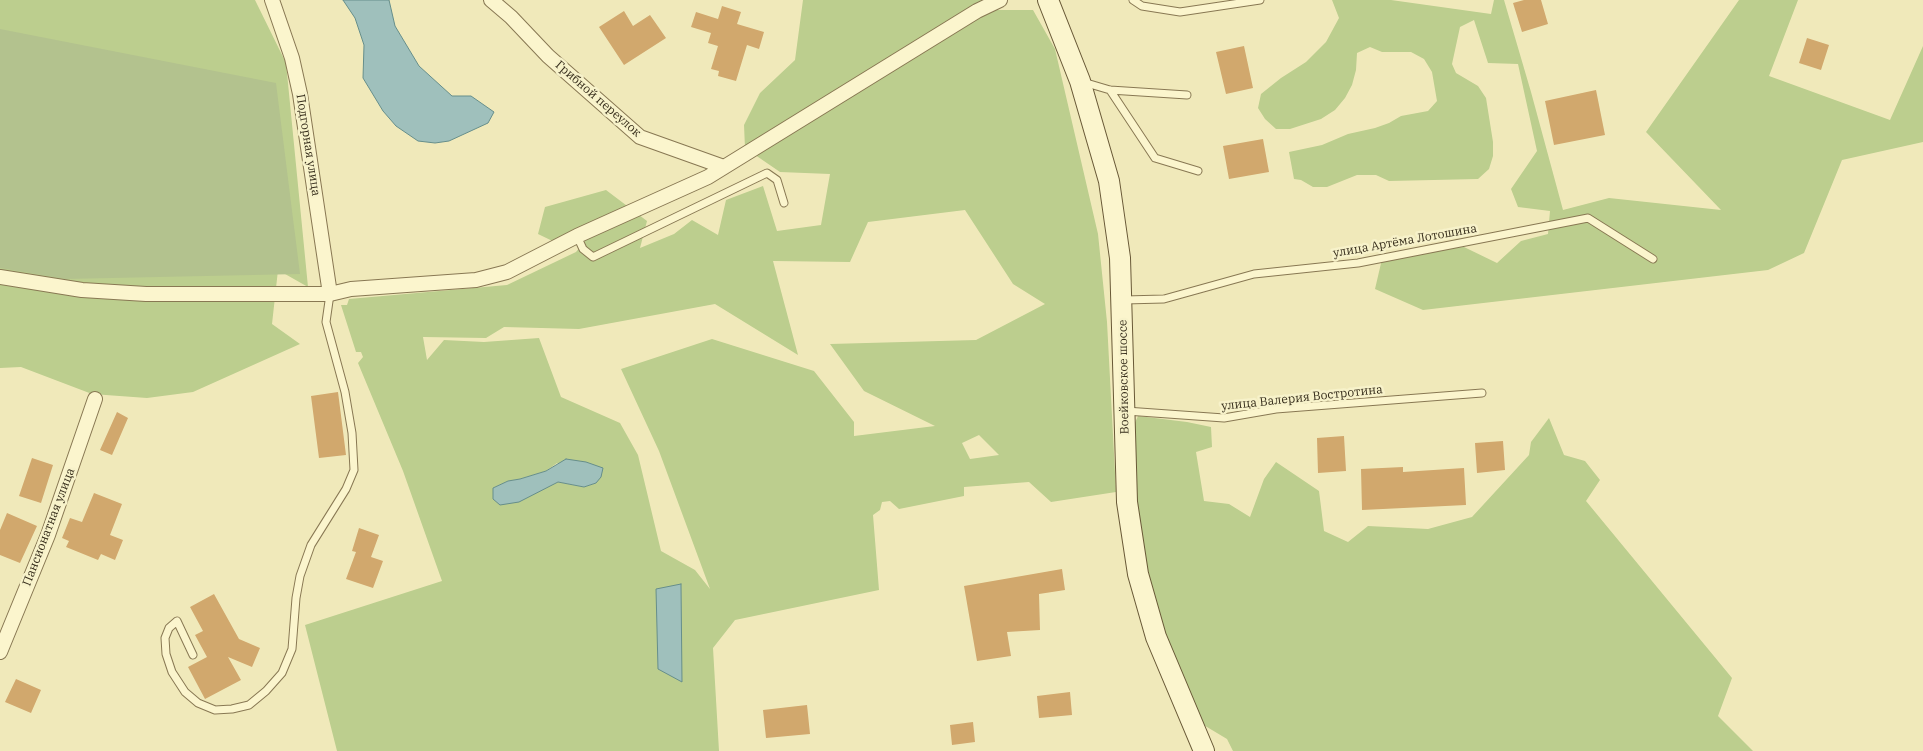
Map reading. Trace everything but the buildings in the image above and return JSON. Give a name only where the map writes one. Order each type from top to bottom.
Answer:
[{"type":"street","name":"Подгорная улица","points":[[272,0],[292,58],[300,94],[330,294]]},
{"type":"street","name":"Грибной переулок","points":[[491,0],[511,17],[548,56],[640,137],[724,167]]},
{"type":"street","points":[[0,277],[82,290],[146,294],[330,294],[351,289],[476,280],[507,272],[577,236],[708,177],[977,11],[1000,0]]},
{"type":"street","name":"Воейковское шоссе","points":[[1048,0],[1080,81],[1109,181],[1120,258],[1128,502],[1138,574],[1156,637],[1204,751]]},
{"type":"street","name":"Пансионатная улица","points":[[0,652],[48,535],[95,399]]},
{"type":"lane","points":[[1133,0],[1142,6],[1180,12],[1260,0]]},
{"type":"lane","points":[[1080,81],[1110,90],[1186,95]]},
{"type":"lane","points":[[1110,90],[1156,158],[1198,171]]},
{"type":"lane","points":[[577,236],[583,249],[593,257],[767,173],[777,180],[784,203]]},
{"type":"lane","name":"улица Артёма Лотошина","points":[[1122,300],[1164,299],[1254,274],[1358,264],[1588,218],[1652,259]]},
{"type":"lane","points":[[193,655],[177,621],[169,628],[165,638],[166,654],[172,672],[185,692],[198,703],[215,710],[232,709],[249,705],[266,691],[282,673],[292,649],[296,598],[302,568],[310,545],[346,489],[354,470],[352,433],[344,392],[326,322],[330,294]]},
{"type":"lane","name":"улица Валерия Востротина","points":[[1125,411],[1224,418],[1276,410],[1482,393]]},
{"type":"green space","points":[[0,0],[255,0],[286,63],[308,287],[278,270],[272,324],[300,344],[193,392],[147,398],[92,394],[21,367],[0,368]]},
{"type":"green space","points":[[803,0],[1000,0],[997,10],[1033,10],[1055,49],[1098,234],[1107,322],[1116,492],[1051,502],[1029,482],[964,487],[964,496],[899,509],[890,501],[882,502],[880,510],[873,515],[879,590],[735,620],[713,648],[719,751],[337,751],[305,625],[442,581],[403,471],[358,363],[363,357],[361,352],[356,352],[341,305],[347,305],[349,299],[507,285],[576,252],[585,241],[567,248],[538,234],[545,207],[606,190],[647,221],[640,248],[674,234],[692,220],[718,235],[726,200],[763,186],[777,231],[821,225],[830,174],[780,172],[745,148],[744,125],[760,93],[795,60]],"holes":[[[965,210],[1013,284],[1045,304],[976,340],[830,344],[864,391],[935,426],[854,436],[854,422],[814,371],[712,339],[621,369],[659,451],[710,589],[695,570],[661,551],[638,455],[620,423],[561,397],[539,338],[484,342],[444,340],[427,360],[423,337],[486,338],[504,327],[579,329],[715,304],[798,355],[773,261],[850,262],[868,222]],[[979,435],[999,455],[970,459],[962,443]],[[557,463],[596,483],[584,487],[558,482],[493,499],[493,488],[508,481],[546,471]]]},
{"type":"green space","points":[[1332,0],[1391,0],[1491,14],[1494,0],[1504,0],[1563,210],[1609,198],[1721,210],[1646,132],[1739,0],[1798,0],[1769,76],[1890,120],[1923,46],[1923,142],[1842,160],[1804,253],[1768,270],[1423,310],[1375,289],[1382,259],[1413,250],[1464,247],[1497,263],[1521,241],[1548,234],[1550,211],[1518,207],[1511,189],[1537,151],[1518,64],[1488,63],[1474,20],[1460,27],[1452,64],[1456,73],[1478,86],[1486,98],[1493,142],[1493,156],[1489,169],[1478,179],[1389,181],[1376,175],[1357,175],[1327,187],[1313,187],[1301,180],[1294,179],[1289,152],[1322,145],[1348,134],[1375,128],[1401,116],[1428,111],[1437,101],[1432,72],[1424,59],[1411,52],[1382,52],[1370,47],[1357,53],[1356,70],[1352,85],[1345,98],[1335,110],[1321,119],[1290,129],[1276,129],[1265,119],[1258,108],[1261,94],[1306,62],[1326,42],[1339,18]]},
{"type":"green space","points":[[0,29],[276,83],[300,274],[65,279],[0,268]]},
{"type":"green space","points":[[1138,416],[1211,427],[1212,447],[1196,452],[1204,501],[1229,504],[1250,517],[1264,479],[1276,462],[1319,491],[1324,531],[1348,542],[1368,526],[1428,529],[1472,517],[1529,455],[1531,442],[1549,418],[1564,455],[1585,461],[1600,480],[1586,501],[1732,678],[1718,716],[1753,751],[1233,751],[1227,739],[1202,724],[1168,646],[1137,534],[1133,427]]},
{"type":"water","points":[[343,0],[389,0],[395,26],[419,66],[452,96],[471,96],[494,112],[488,123],[449,141],[435,143],[418,141],[396,126],[383,111],[363,78],[364,45],[355,18]]},
{"type":"water","points":[[566,459],[586,462],[603,468],[601,477],[596,483],[584,487],[558,482],[519,502],[500,505],[493,499],[493,488],[508,481],[546,471]]},
{"type":"water","points":[[681,584],[682,682],[658,669],[656,589]]}]
